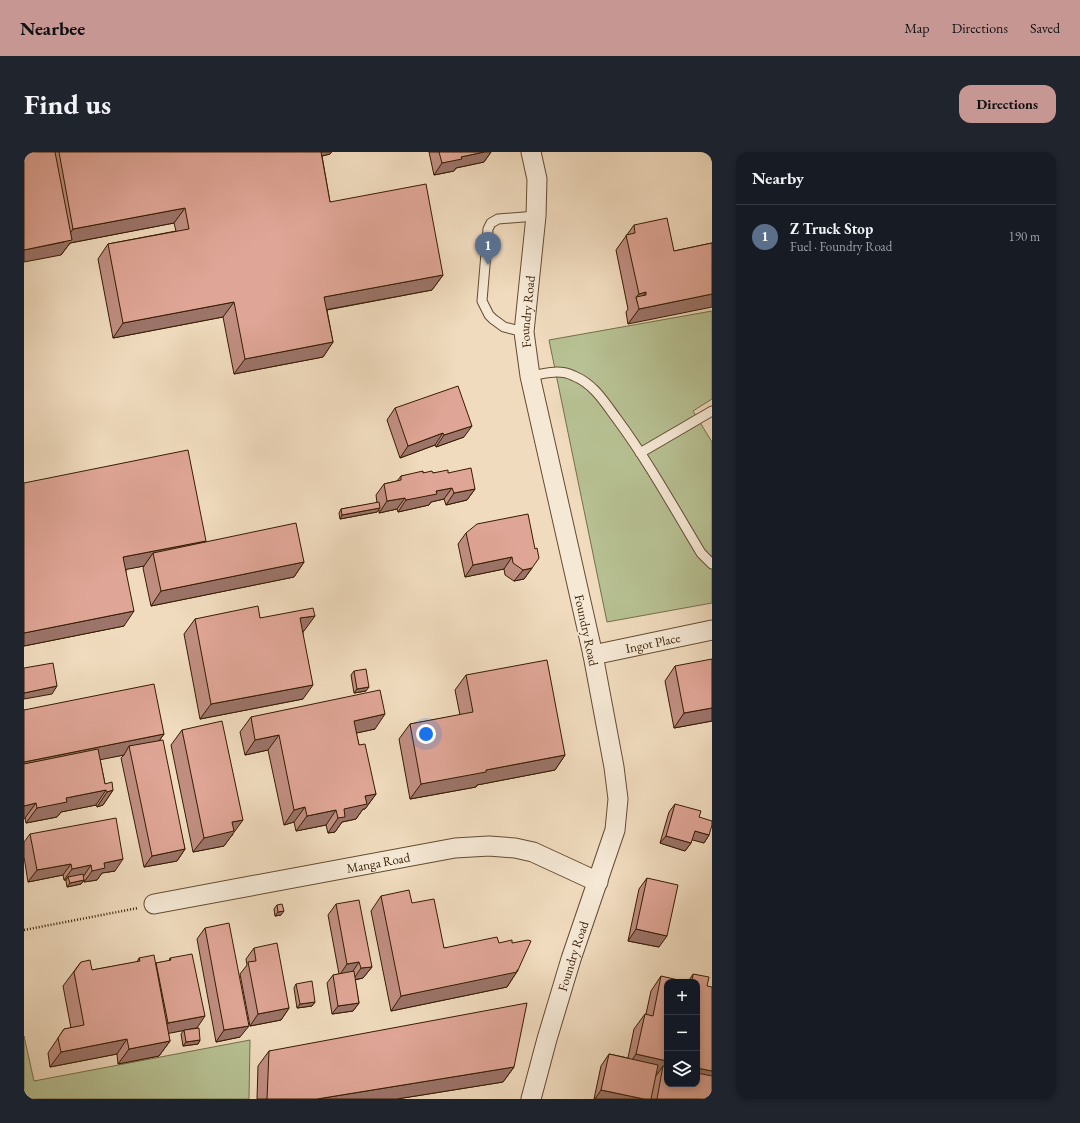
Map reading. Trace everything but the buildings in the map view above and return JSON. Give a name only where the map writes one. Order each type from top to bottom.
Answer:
[{"type":"street","name":"Foundry Road","points":[[531,152],[537,179],[536,216],[524,332],[530,376],[592,655],[614,767],[618,799],[615,830],[571,959],[531,1099]]},
{"type":"street","name":"Ingot Place","points":[[592,655],[712,630]]},
{"type":"street","name":"Manga Road","points":[[154,904],[455,848],[489,846],[515,848],[533,852],[598,882]]},
{"type":"lane","points":[[524,332],[504,327],[493,319],[489,316],[482,301],[488,229],[491,222],[498,219],[536,216]]},
{"type":"lane","points":[[530,376],[551,372],[564,372],[586,382],[601,398],[640,453],[701,553],[712,564]]},
{"type":"lane","points":[[640,453],[712,411]]},
{"type":"path","points":[[24,930],[154,904]]},
{"type":"green space","points":[[712,311],[712,399],[693,411],[712,442],[712,603],[607,622],[549,340]]},
{"type":"green space","points":[[24,1036],[34,1081],[250,1040],[249,1099],[24,1099]]},
{"type":"place","name":"Z Truck Stop","points":[[488,265]]}]
